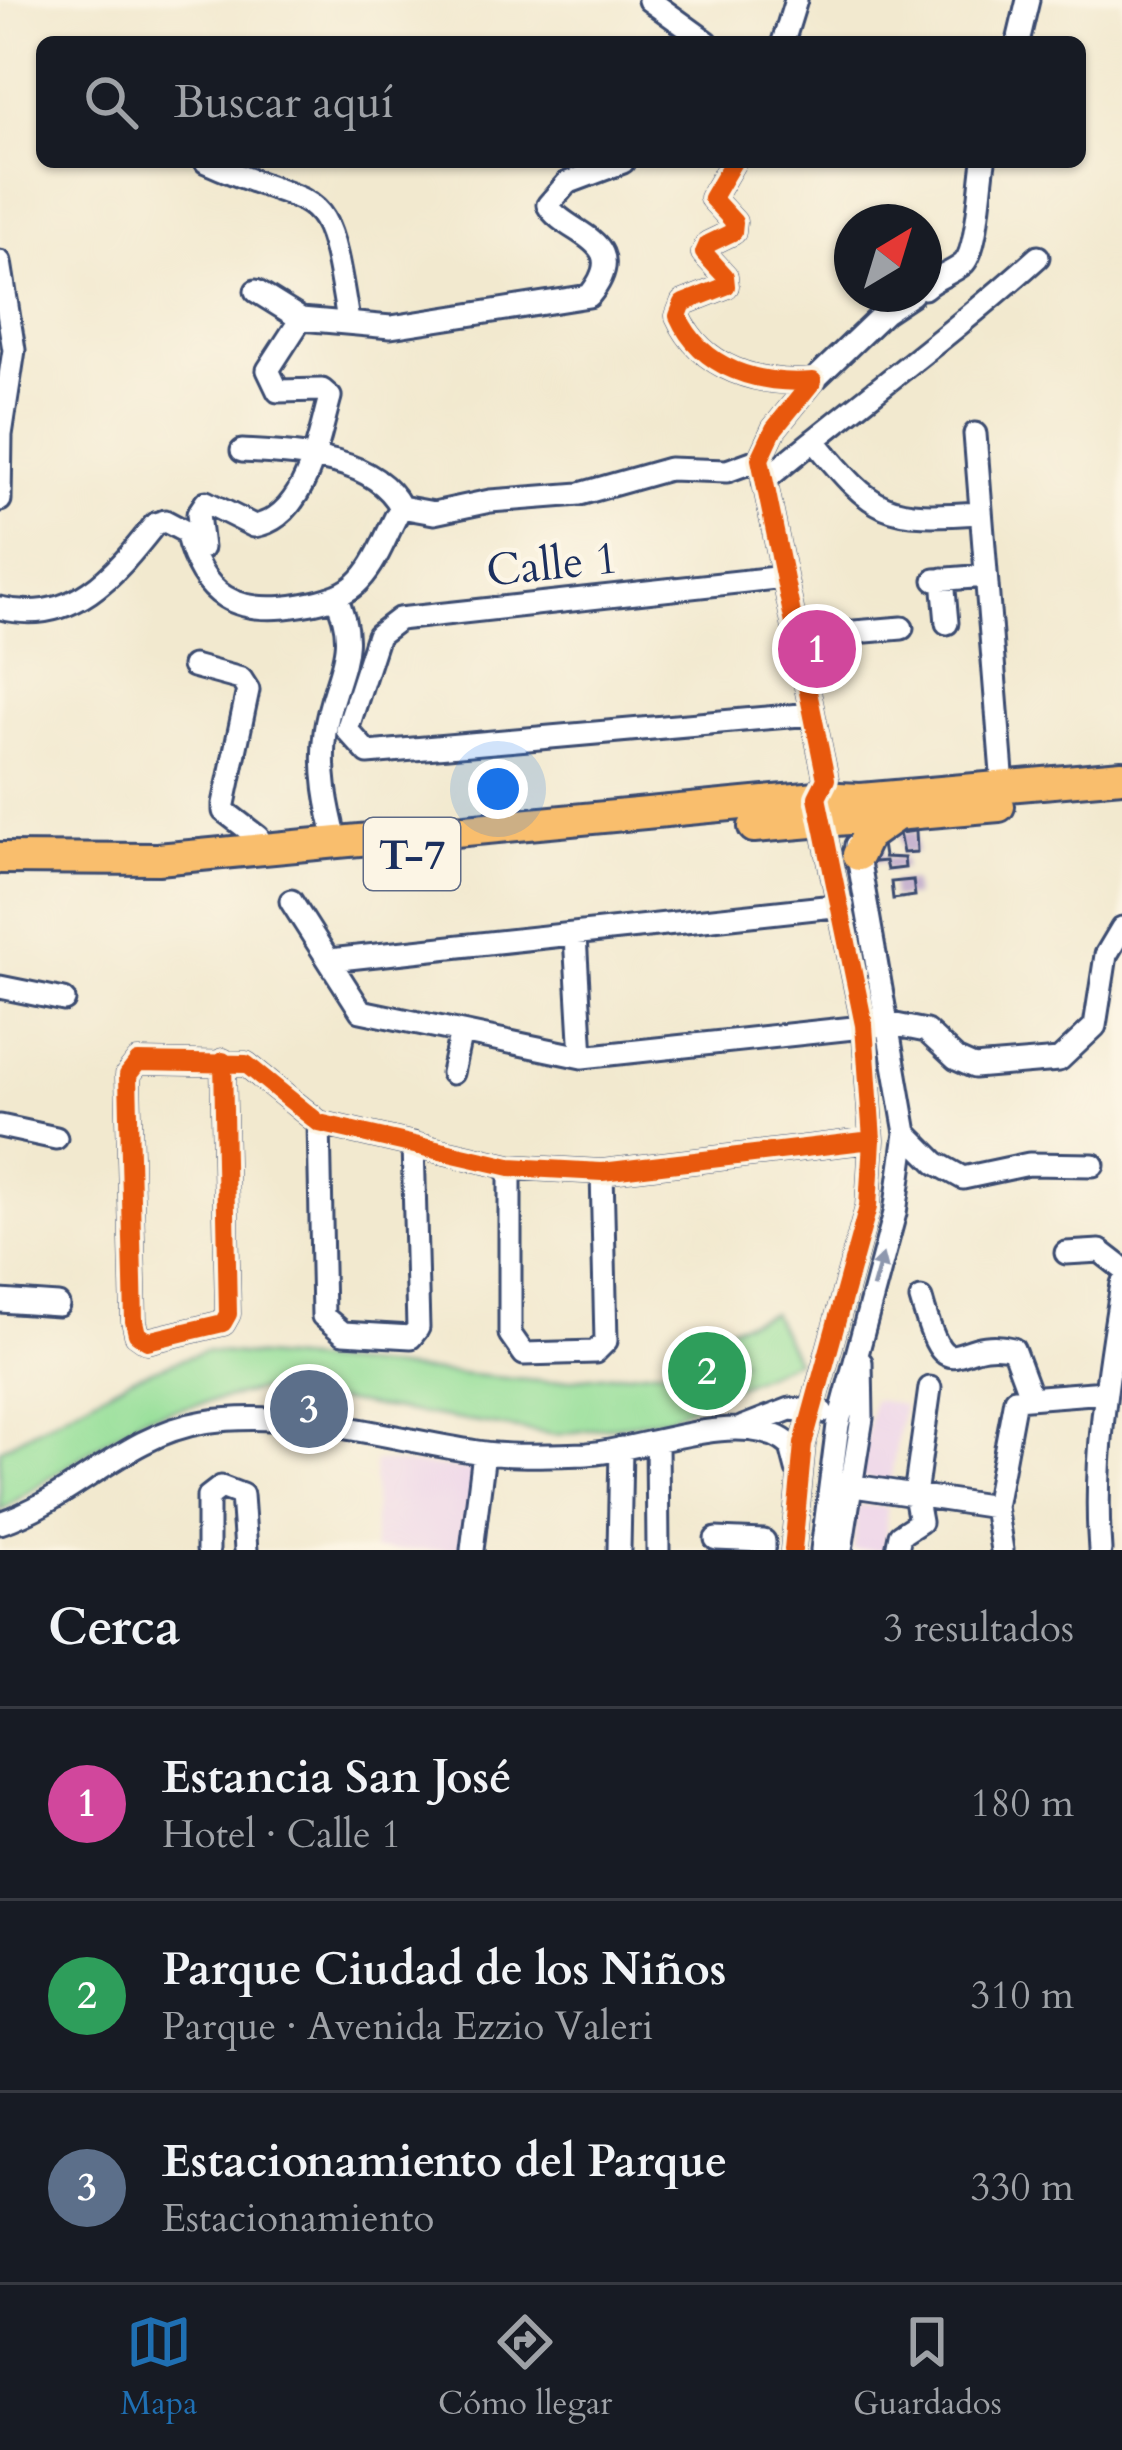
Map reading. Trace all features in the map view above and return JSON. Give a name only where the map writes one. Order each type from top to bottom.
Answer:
[{"type":"highway","name":"T-7","points":[[0,876],[190,872],[1122,776]]},
{"type":"highway","name":"T-7","points":[[0,858],[158,859],[832,803],[898,815],[1122,795]]},
{"type":"highway","points":[[858,855],[873,830],[898,815]]},
{"type":"street","points":[[649,0],[699,36]]},
{"type":"street","points":[[785,36],[796,0]]},
{"type":"street","points":[[1019,36],[1028,0]]},
{"type":"street","points":[[224,168],[301,194],[320,209],[331,224],[348,321]]},
{"type":"street","points":[[256,291],[302,320],[391,327],[589,296],[600,274],[602,254],[596,239],[562,221],[548,205],[567,183],[607,168]]},
{"type":"street","points":[[730,168],[712,198],[734,222],[733,232],[708,244],[704,253],[726,286],[683,303],[680,323],[712,357],[746,377],[813,381]]},
{"type":"street","points":[[942,272],[961,266],[973,250],[983,168]]},
{"type":"street","points":[[242,451],[310,457],[378,476],[401,507],[434,513],[490,501],[580,494],[669,469],[762,470],[814,440],[911,358],[946,338],[1038,257]]},
{"type":"street","points":[[0,262],[7,362],[0,500]]},
{"type":"street","points":[[793,1550],[798,1460],[793,1442],[810,1409],[868,1207],[872,1140],[864,1025],[843,905],[832,803],[762,470],[790,406],[884,312]]},
{"type":"street","points":[[195,564],[202,552],[198,514],[206,502],[254,526],[266,524],[300,489],[330,397],[322,390],[278,391],[268,370],[283,340],[302,320]]},
{"type":"street","points":[[975,434],[1003,786]]},
{"type":"street","points":[[814,440],[841,472],[891,512],[905,518],[980,513]]},
{"type":"street","points":[[0,608],[44,613],[79,603],[108,580],[155,524],[165,521],[186,532],[195,564],[220,594],[258,610],[335,596],[360,581],[401,507]]},
{"type":"street","points":[[947,622],[939,579],[986,576]]},
{"type":"street","name":"Calle 1","points":[[784,578],[399,619],[378,635],[347,730],[368,753],[812,714]]},
{"type":"street","points":[[335,596],[350,628],[323,753],[323,786],[337,844]]},
{"type":"street","points":[[795,638],[902,628]]},
{"type":"street","points":[[193,666],[245,685],[248,698],[224,812],[258,837],[265,850]]},
{"type":"street","points":[[832,803],[858,855],[891,1024],[906,1133],[895,1213],[857,1344],[834,1450],[841,1550]]},
{"type":"street","points":[[291,901],[361,1011],[460,1036],[582,1057],[891,1024],[926,1031],[956,1059],[974,1067],[1059,1060],[1095,1026],[1106,955],[1122,928]]},
{"type":"street","points":[[330,960],[843,905]]},
{"type":"street","points":[[575,936],[582,1057]]},
{"type":"street","points":[[0,987],[64,1000]]},
{"type":"street","points":[[452,1073],[460,1036]]},
{"type":"street","points":[[223,1060],[228,1314],[223,1323],[147,1341],[137,1334],[134,1321],[128,1075],[138,1062],[223,1060],[246,1064],[319,1123],[509,1167],[602,1172],[872,1140]]},
{"type":"street","points":[[319,1123],[323,1316],[330,1328],[343,1333],[411,1337],[418,1328],[413,1144]]},
{"type":"street","points":[[0,1126],[56,1138]]},
{"type":"street","points":[[906,1133],[936,1163],[963,1178],[1029,1164],[1093,1165]]},
{"type":"street","points":[[509,1167],[510,1334],[524,1354],[595,1352],[606,1341],[602,1172]]},
{"type":"street","points":[[1066,1253],[1100,1251],[1122,1268]]},
{"type":"street","points":[[1100,1550],[1096,1498],[1105,1392],[1122,1283]]},
{"type":"street","points":[[922,1299],[934,1343],[943,1354],[955,1358],[1002,1346],[1013,1348],[1030,1395]]},
{"type":"street","points":[[0,1301],[58,1305]]},
{"type":"street","points":[[823,1550],[838,1483],[862,1418],[857,1344]]},
{"type":"street","points":[[898,1550],[900,1535],[920,1522],[915,1495],[931,1388]]},
{"type":"street","points":[[1001,1550],[995,1507],[1011,1405],[1030,1395],[1105,1392]]},
{"type":"street","points":[[0,1523],[49,1502],[144,1439],[204,1422],[265,1421],[402,1435],[484,1453],[621,1448],[741,1428],[790,1409],[840,1417]]},
{"type":"street","points":[[741,1428],[766,1430],[793,1442],[834,1450]]},
{"type":"street","points":[[621,1448],[620,1549],[658,1550],[657,1441]]},
{"type":"street","points":[[472,1550],[484,1453]]},
{"type":"street","points":[[838,1483],[995,1507]]},
{"type":"street","points":[[208,1550],[208,1497],[220,1487],[242,1495],[246,1550]]},
{"type":"street","points":[[716,1539],[764,1541],[764,1550]]},
{"type":"shaded area","points":[[873,1399],[903,1405],[890,1483],[859,1477]]},
{"type":"shaded area","points":[[374,1461],[493,1472],[476,1550],[374,1550]]},
{"type":"shaded area","points":[[857,1505],[887,1507],[885,1550],[853,1550]]},
{"type":"green space","points":[[772,1313],[796,1360],[666,1418],[556,1435],[265,1389],[142,1417],[0,1511],[0,1449],[132,1377],[205,1351],[548,1382],[741,1360],[701,1336]]},
{"type":"building","points":[[916,831],[917,852],[903,853],[899,833]]},
{"type":"building","points":[[882,844],[884,857],[904,858],[905,868],[887,870],[885,861],[874,862],[875,845]]},
{"type":"building","points":[[913,880],[915,896],[893,899],[891,882]]},
{"type":"cycle path","points":[[730,168],[712,198],[734,222],[733,232],[708,244],[704,253],[725,276],[726,286],[683,303],[678,316],[702,350],[734,370],[772,380],[813,381],[774,429],[760,459],[826,779],[817,797],[864,1025],[872,1140],[868,1207],[803,1444],[793,1550]]},
{"type":"cycle path","points":[[223,1061],[228,1314],[223,1323],[147,1341],[137,1334],[134,1321],[128,1075],[138,1062],[246,1064],[319,1123],[510,1167],[602,1172],[872,1140]]},
{"type":"place","name":"Estancia San José","points":[[817,649]]},
{"type":"place","name":"Parque Ciudad de los Niños","points":[[707,1371]]},
{"type":"place","name":"Estacionamiento del Parque","points":[[309,1409]]}]
